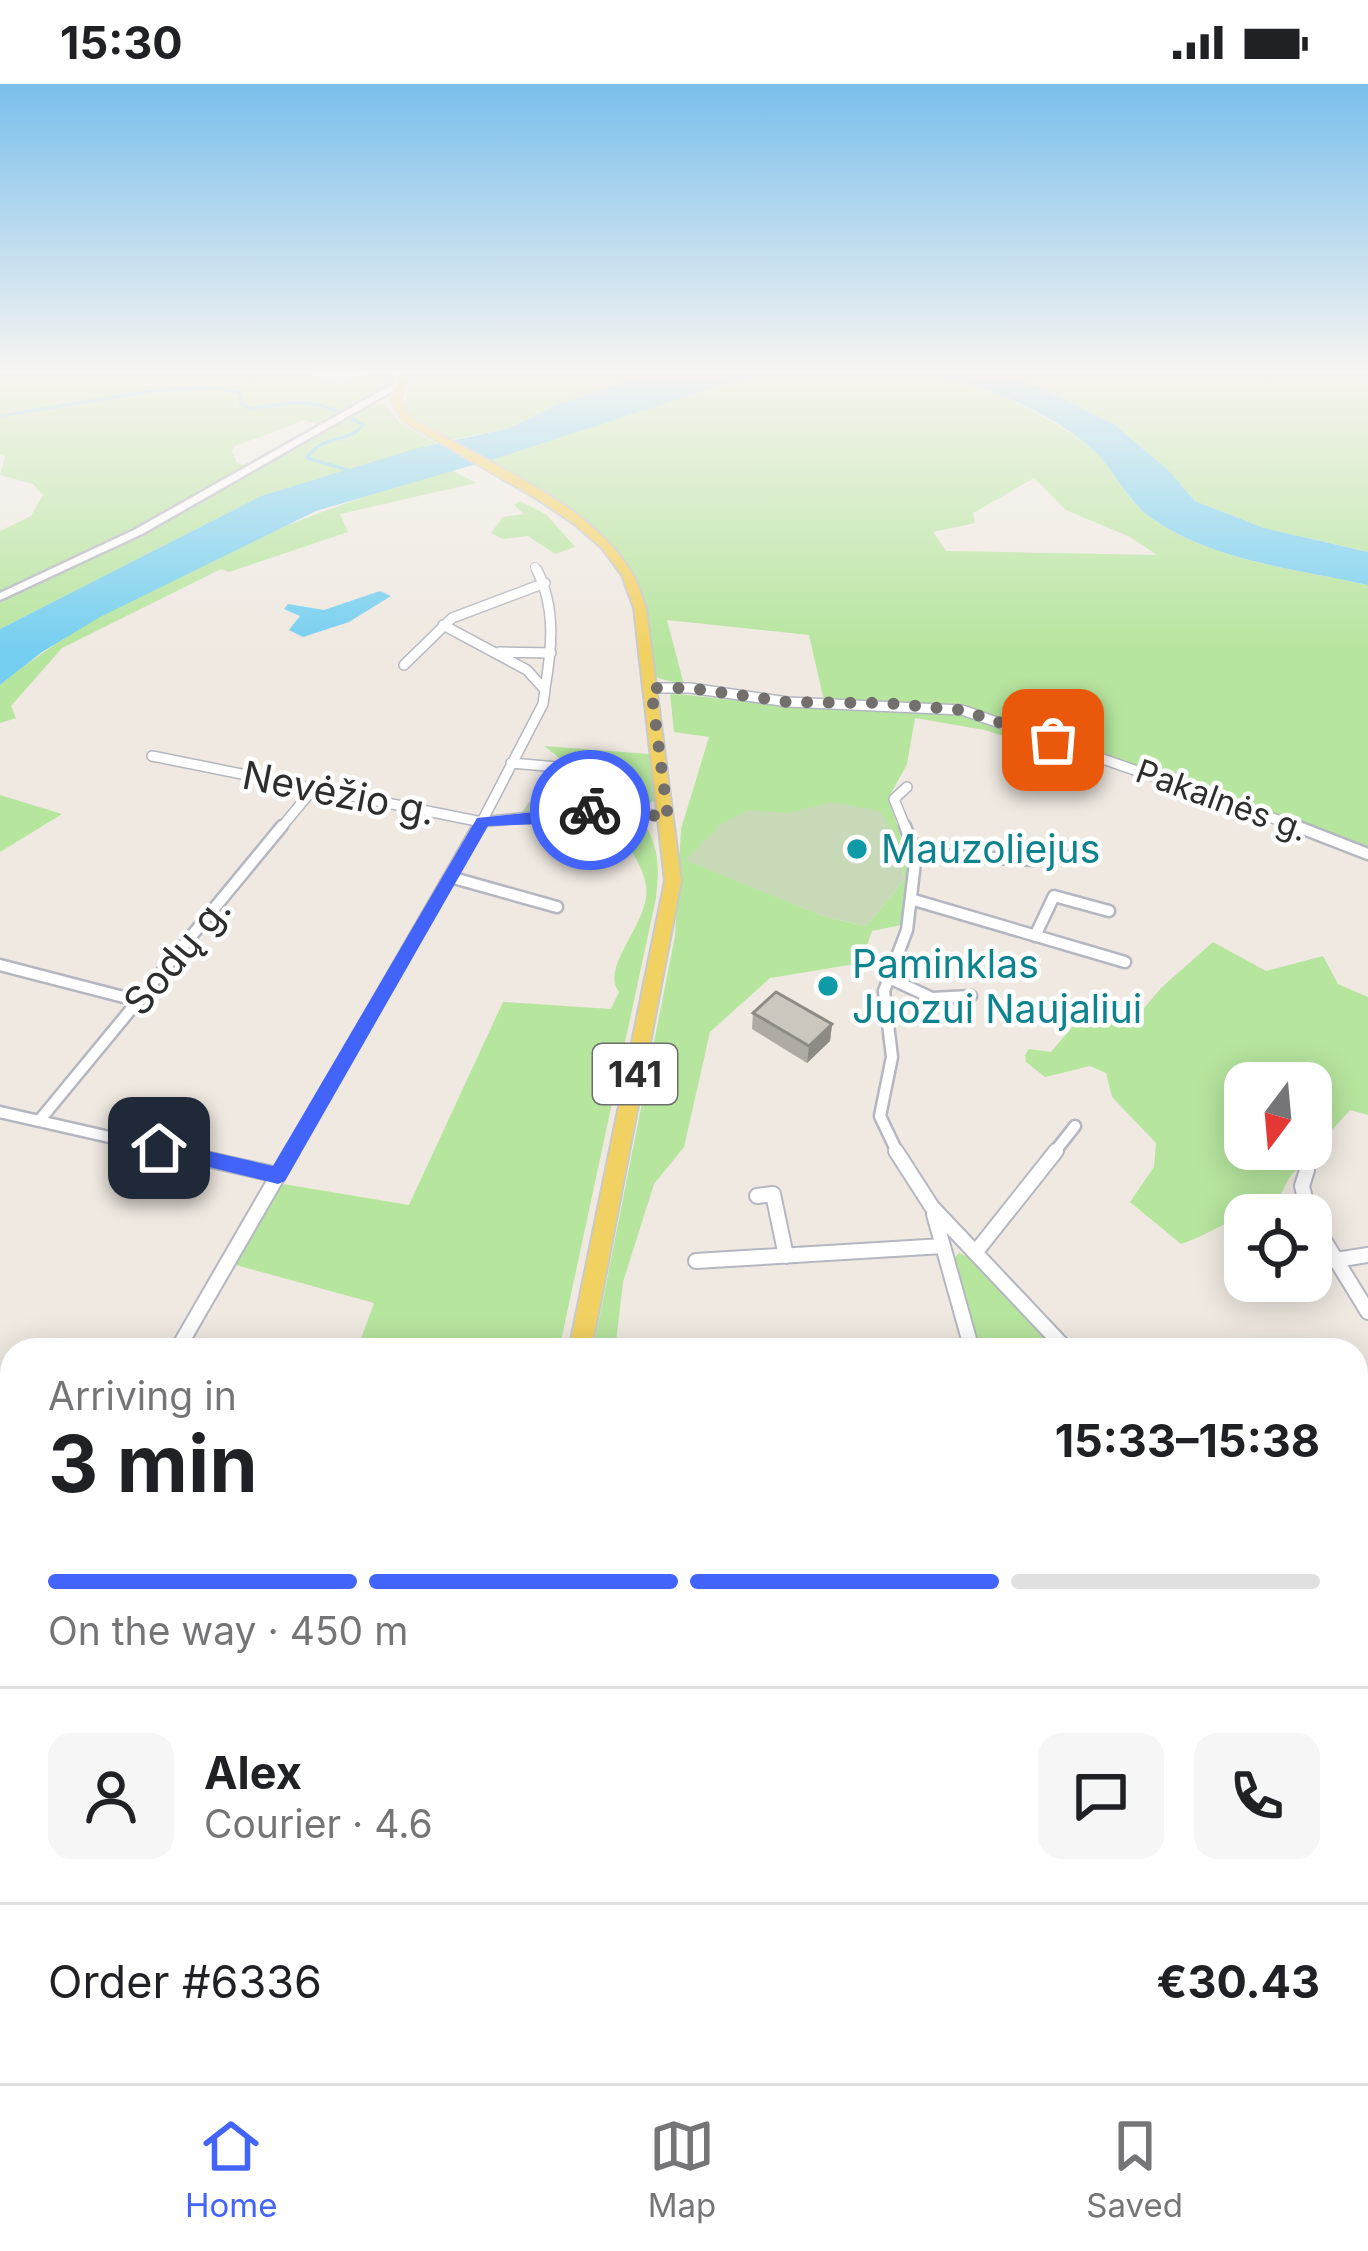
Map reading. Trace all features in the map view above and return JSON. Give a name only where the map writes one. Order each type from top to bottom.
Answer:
[{"type":"main road","points":[[0,597],[138,532],[259,463]]},
{"type":"main road","name":"141","points":[[478,463],[583,525],[620,561],[638,596],[668,818],[670,897],[582,1338]]},
{"type":"street","points":[[184,1338],[482,822],[543,704],[551,653],[545,583],[535,567]]},
{"type":"street","points":[[404,665],[443,625],[545,583]]},
{"type":"street","points":[[443,625],[526,670],[544,690]]},
{"type":"street","points":[[495,652],[551,653]]},
{"type":"street","name":"Pakalnės g.","points":[[651,688],[690,688],[788,702],[962,710],[1201,790],[1368,854]]},
{"type":"street","name":"Nevėžio g.","points":[[152,756],[482,822],[544,819],[612,808],[668,818]]},
{"type":"street","points":[[512,763],[558,767],[612,808]]},
{"type":"street","points":[[907,787],[893,799],[916,854],[914,900],[886,977],[883,1002],[892,1057],[880,1116],[883,1130],[932,1207],[1056,1338]]},
{"type":"street","name":"Sodų g.","points":[[40,1120],[314,788]]},
{"type":"street","points":[[916,854],[1034,860],[1070,856]]},
{"type":"street","points":[[450,878],[557,907]]},
{"type":"street","points":[[1035,936],[1054,896],[1109,911]]},
{"type":"street","points":[[914,900],[1125,962]]},
{"type":"street","points":[[0,965],[139,1001]]},
{"type":"street","points":[[886,977],[932,998],[970,996]]},
{"type":"street","points":[[0,1112],[278,1175]]},
{"type":"street","points":[[975,1252],[1075,1126]]},
{"type":"street","points":[[1304,1194],[1307,1171]]},
{"type":"street","points":[[757,1196],[773,1194],[786,1256]]},
{"type":"street","points":[[932,1207],[969,1338]]},
{"type":"street","points":[[696,1261],[943,1246]]},
{"type":"street","points":[[1332,1253],[1368,1312]]},
{"type":"street","points":[[1336,1260],[1368,1255]]},
{"type":"green space","points":[[3,463],[238,463],[258,469],[268,463],[372,463],[261,496],[0,629],[0,531],[31,516],[43,495],[33,484],[0,475]]},
{"type":"green space","points":[[488,463],[1105,463],[1141,510],[1199,544],[1255,562],[1368,585],[1368,857],[1222,800],[1034,738],[1024,743],[985,730],[915,718],[907,764],[888,799],[906,861],[907,892],[901,925],[872,931],[861,963],[770,978],[710,1032],[684,1147],[654,1184],[623,1282],[616,1338],[595,1338],[675,936],[681,829],[709,737],[674,732],[670,693],[792,707],[825,705],[809,635],[667,620],[684,685],[654,677],[649,623],[631,569],[597,530]],"holes":[[[1034,478],[1066,510],[1130,537],[1157,555],[946,551],[933,532],[975,523],[973,513]],[[748,810],[893,832],[905,879],[866,926],[826,917],[686,860]]]},
{"type":"green space","points":[[1160,463],[1368,463],[1368,552],[1264,528],[1195,501]]},
{"type":"green space","points":[[450,469],[476,483],[340,514],[348,532],[229,572],[221,569],[62,648],[11,706],[16,718],[0,723],[0,685],[103,614],[158,583],[273,531]]},
{"type":"green space","points":[[520,501],[547,515],[575,547],[555,554],[528,536],[503,539],[491,533],[503,517],[524,514],[514,505]]},
{"type":"green space","points":[[544,746],[649,754],[654,801],[645,805],[651,809],[613,803],[590,786],[618,784],[618,778],[579,773]]},
{"type":"green space","points":[[555,769],[602,803],[567,813],[517,818]]},
{"type":"green space","points":[[0,795],[62,814],[0,852]]},
{"type":"green space","points":[[832,802],[880,811],[893,832],[905,879],[866,926],[826,917],[685,860],[720,825],[748,810],[788,813]]},
{"type":"green space","points":[[618,819],[643,822],[649,831],[657,858],[656,898],[562,1338],[361,1338],[374,1303],[236,1265],[283,1184],[409,1205],[503,1002],[611,1009],[619,992],[615,981],[620,956],[646,899],[641,869],[613,826]]},
{"type":"green space","points":[[1213,942],[1266,971],[1323,956],[1338,984],[1368,997],[1368,1115],[1350,1110],[1332,1130],[1332,1062],[1224,1062],[1224,1170],[1296,1170],[1281,1194],[1224,1194],[1224,1225],[1181,1244],[1130,1202],[1154,1167],[1156,1143],[1112,1097],[1106,1073],[1090,1066],[1045,1077],[1026,1062],[1029,1049],[1051,1052],[1094,1001],[1133,1021],[1162,987]]},
{"type":"green space","points":[[959,1253],[977,1261],[1050,1338],[975,1338],[954,1259]]},
{"type":"water","points":[[368,463],[479,463],[316,511],[100,617],[42,652],[0,685],[0,629],[261,496]]},
{"type":"water","points":[[1160,463],[1195,501],[1264,528],[1368,552],[1368,585],[1255,562],[1200,544],[1141,510],[1106,465]]},
{"type":"water","points":[[380,591],[391,596],[349,622],[303,637],[289,630],[300,616],[284,609],[288,604],[324,610]]},
{"type":"building","points":[[776,992],[832,1024],[809,1046],[753,1013]]},
{"type":"waterway","points":[[325,463],[348,470]]},
{"type":"way so far","points":[[590,810],[612,808],[668,818],[651,688],[690,688],[788,702],[962,710],[1053,740]]},
{"type":"place","name":"Mauzoliejus","points":[[857,849]]},
{"type":"place","name":"Paminklas Juozui Naujaliui","points":[[828,986]]},
{"type":"route","points":[[159,1148],[278,1175],[482,822],[544,819],[590,810]]}]
